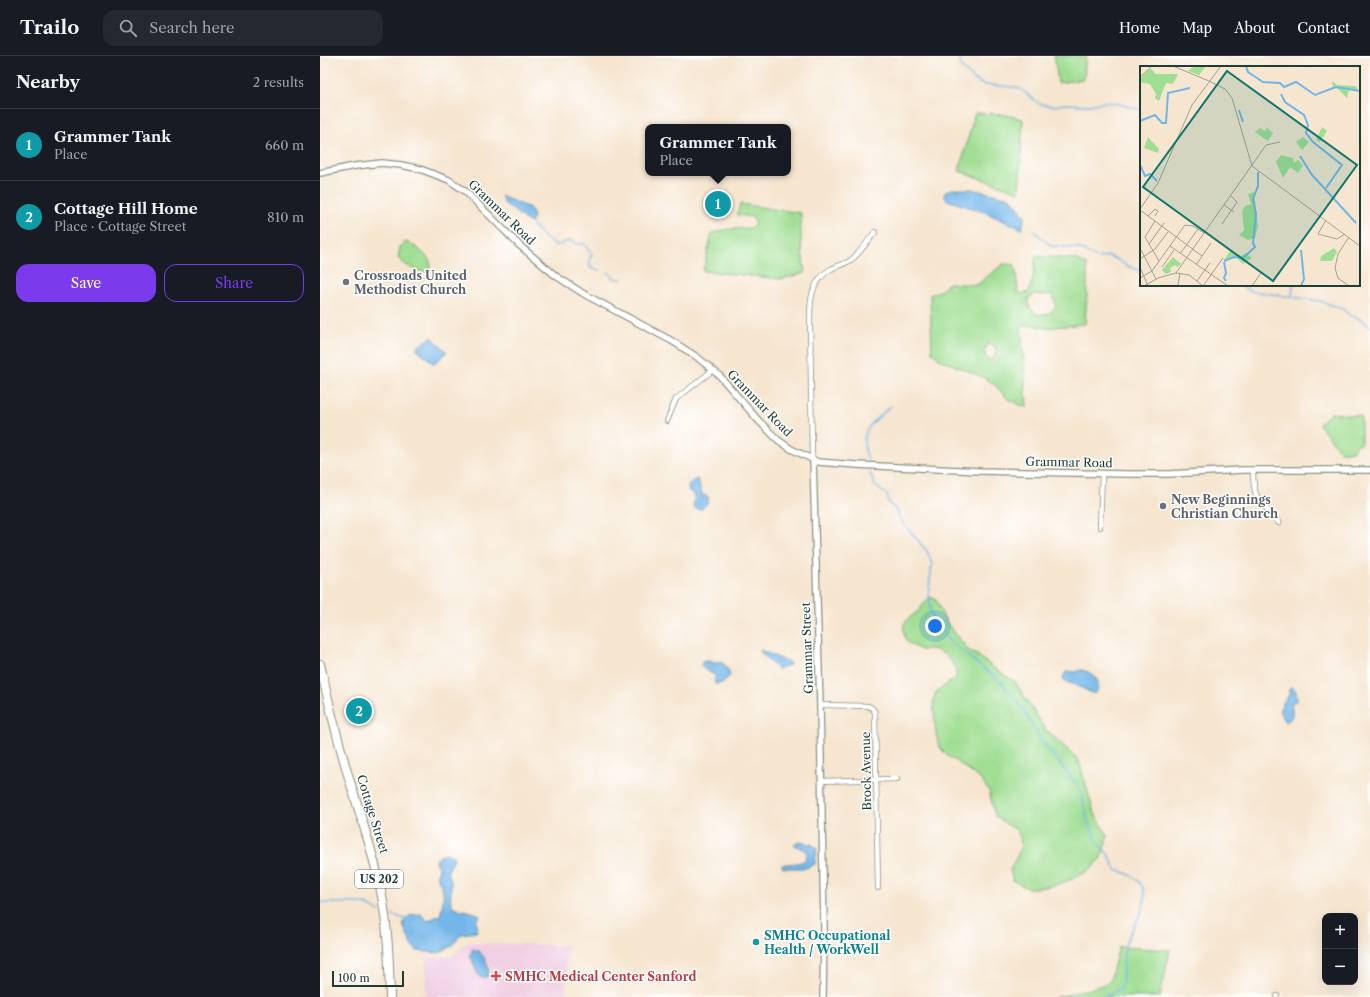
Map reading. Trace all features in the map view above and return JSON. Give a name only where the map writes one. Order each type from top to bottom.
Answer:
[{"type":"highway","name":"Cottage Street","points":[[320,664],[330,710],[345,765],[370,845],[381,890],[388,946],[390,997]]},
{"type":"street","name":"Grammar Road","points":[[320,173],[355,166],[382,163],[401,164],[420,169],[449,180],[465,190],[519,245],[556,276],[584,294],[676,343],[698,357],[713,370],[772,434],[785,445],[813,460],[836,464],[928,469],[1102,473],[1169,474],[1253,470],[1370,470]]},
{"type":"street","name":"Grammar Street","points":[[823,997],[824,927],[820,705],[812,456],[810,299],[815,285],[820,278],[829,270],[850,260],[875,232]]},
{"type":"street","points":[[667,420],[676,399],[713,370]]},
{"type":"street","points":[[1253,470],[1254,487],[1257,498],[1279,522]]},
{"type":"street","points":[[1100,527],[1102,473]]},
{"type":"street","name":"Brock Avenue","points":[[820,705],[871,706],[876,715],[878,888]]},
{"type":"street","points":[[821,781],[897,779]]},
{"type":"shaded area","name":"SMHC Medical Center Sanford","points":[[465,943],[567,945],[566,997],[394,997],[426,995],[426,957],[452,956]]},
{"type":"green space","points":[[1054,56],[1086,56],[1084,79],[1058,83]]},
{"type":"green space","points":[[975,113],[1001,114],[1023,119],[1019,192],[959,171]]},
{"type":"green space","points":[[740,204],[801,213],[801,243],[805,273],[781,279],[703,271],[712,233],[729,229],[750,228],[754,225],[755,221],[752,217],[737,215]]},
{"type":"green space","points":[[406,242],[417,248],[427,257],[431,264],[429,269],[424,272],[417,270],[398,258],[400,247]]},
{"type":"green space","points":[[1036,256],[1075,259],[1087,265],[1085,324],[1046,328],[1033,325],[1021,326],[1027,408],[1008,399],[995,385],[985,378],[939,359],[932,352],[930,295],[940,291],[949,283],[977,285],[1003,264],[1015,265],[1018,292],[1021,294],[1029,292],[1033,278]],"holes":[[[1035,294],[1053,295],[1056,306],[1048,314],[1043,315],[1034,312],[1031,309],[1028,298]],[[988,344],[993,345],[996,348],[994,358],[989,360],[984,351]]]},
{"type":"green space","points":[[1331,413],[1361,416],[1361,443],[1357,444],[1353,451],[1345,451],[1345,453],[1339,450],[1319,424]]},
{"type":"green space","points":[[931,597],[936,600],[946,622],[969,651],[1015,682],[1045,729],[1078,759],[1094,812],[1108,836],[1100,859],[1087,871],[1078,876],[1068,881],[1039,888],[1028,888],[1013,881],[1010,870],[1020,849],[1021,843],[1018,833],[995,816],[989,791],[980,779],[946,755],[939,746],[936,733],[933,701],[936,692],[956,678],[955,668],[949,659],[941,652],[930,649],[922,650],[907,642],[903,630],[904,624],[909,618]]},
{"type":"green space","points":[[1119,947],[1170,950],[1160,997],[1055,997],[1087,990],[1102,985],[1110,980]]},
{"type":"water","points":[[953,189],[971,189],[1011,198],[1025,216],[1022,229],[987,213],[947,200],[944,195],[946,191]]},
{"type":"water","points":[[501,196],[530,208],[533,213],[532,223],[527,221],[504,203]]},
{"type":"water","points":[[432,337],[447,352],[434,364],[416,348]]},
{"type":"water","points":[[696,479],[698,480],[702,494],[709,498],[707,504],[702,509],[693,507],[695,496],[688,490],[689,484]]},
{"type":"water","points":[[760,650],[790,663],[790,665],[777,669]]},
{"type":"water","points":[[708,661],[715,663],[722,662],[729,671],[730,676],[722,683],[715,684],[714,680],[716,677],[704,669],[701,665],[702,662]]},
{"type":"water","points":[[1081,670],[1093,675],[1098,682],[1097,690],[1094,694],[1066,682],[1063,679],[1067,671],[1075,672]]},
{"type":"water","points":[[1291,687],[1296,691],[1297,700],[1291,704],[1292,715],[1288,721],[1285,722],[1281,715],[1281,708],[1282,704],[1289,695],[1289,690]]},
{"type":"water","points":[[799,842],[811,844],[817,848],[815,864],[806,868],[782,867],[782,865],[800,862],[806,859],[806,850],[794,844]]},
{"type":"water","points":[[446,854],[453,856],[454,859],[448,871],[451,880],[451,903],[456,908],[473,912],[480,916],[476,922],[478,928],[476,932],[461,934],[453,945],[439,953],[417,951],[410,942],[403,925],[406,919],[412,915],[421,914],[427,921],[440,915],[443,903],[443,894],[437,875],[439,869],[436,860],[440,856]]},
{"type":"water","points":[[473,949],[477,950],[483,956],[488,968],[488,976],[481,978],[477,972],[470,955]]},
{"type":"waterway","points":[[960,56],[962,68],[975,80],[984,85],[1019,88],[1040,104],[1053,106],[1065,104],[1088,105],[1106,102],[1140,110]]},
{"type":"waterway","points":[[532,223],[536,229],[555,244],[560,245],[570,240],[577,244],[584,244],[592,254],[590,258],[590,267],[600,270]]},
{"type":"waterway","points":[[1034,231],[1051,246],[1077,248],[1098,258],[1109,256],[1127,266],[1140,271]]},
{"type":"waterway","points":[[608,272],[616,279],[622,279]]},
{"type":"waterway","points":[[1242,286],[1250,291],[1320,301],[1343,309],[1351,316],[1362,320],[1370,327]]},
{"type":"waterway","points":[[1292,297],[1293,286]]},
{"type":"waterway","points":[[868,460],[865,450],[865,434],[872,423],[891,406]]},
{"type":"waterway","points":[[870,473],[875,486],[887,495],[889,503],[897,511],[901,521],[927,551],[932,564],[929,588],[930,612],[948,640],[1002,683],[1020,704],[1041,740],[1075,782],[1081,792],[1088,823],[1098,843],[1109,855],[1116,870],[1129,874],[1143,887],[1145,899],[1143,907],[1140,916],[1128,938],[1125,948],[1122,987],[1111,994],[1101,997]]},
{"type":"waterway","points":[[320,902],[363,904],[370,906],[379,912]]},
{"type":"waterway","points":[[392,915],[406,919]]},
{"type":"place","name":"Grammer Tank","points":[[718,204]]},
{"type":"place","name":"Crossroads United Methodist Church","points":[[346,282]]},
{"type":"place","name":"New Beginnings Christian Church","points":[[1163,506]]},
{"type":"place","name":"Cottage Hill Home","points":[[359,711]]},
{"type":"place","name":"SMHC Occupational Health / WorkWell","points":[[756,942]]},
{"type":"place","name":"SMHC Medical Center Sanford","points":[[496,976]]}]
